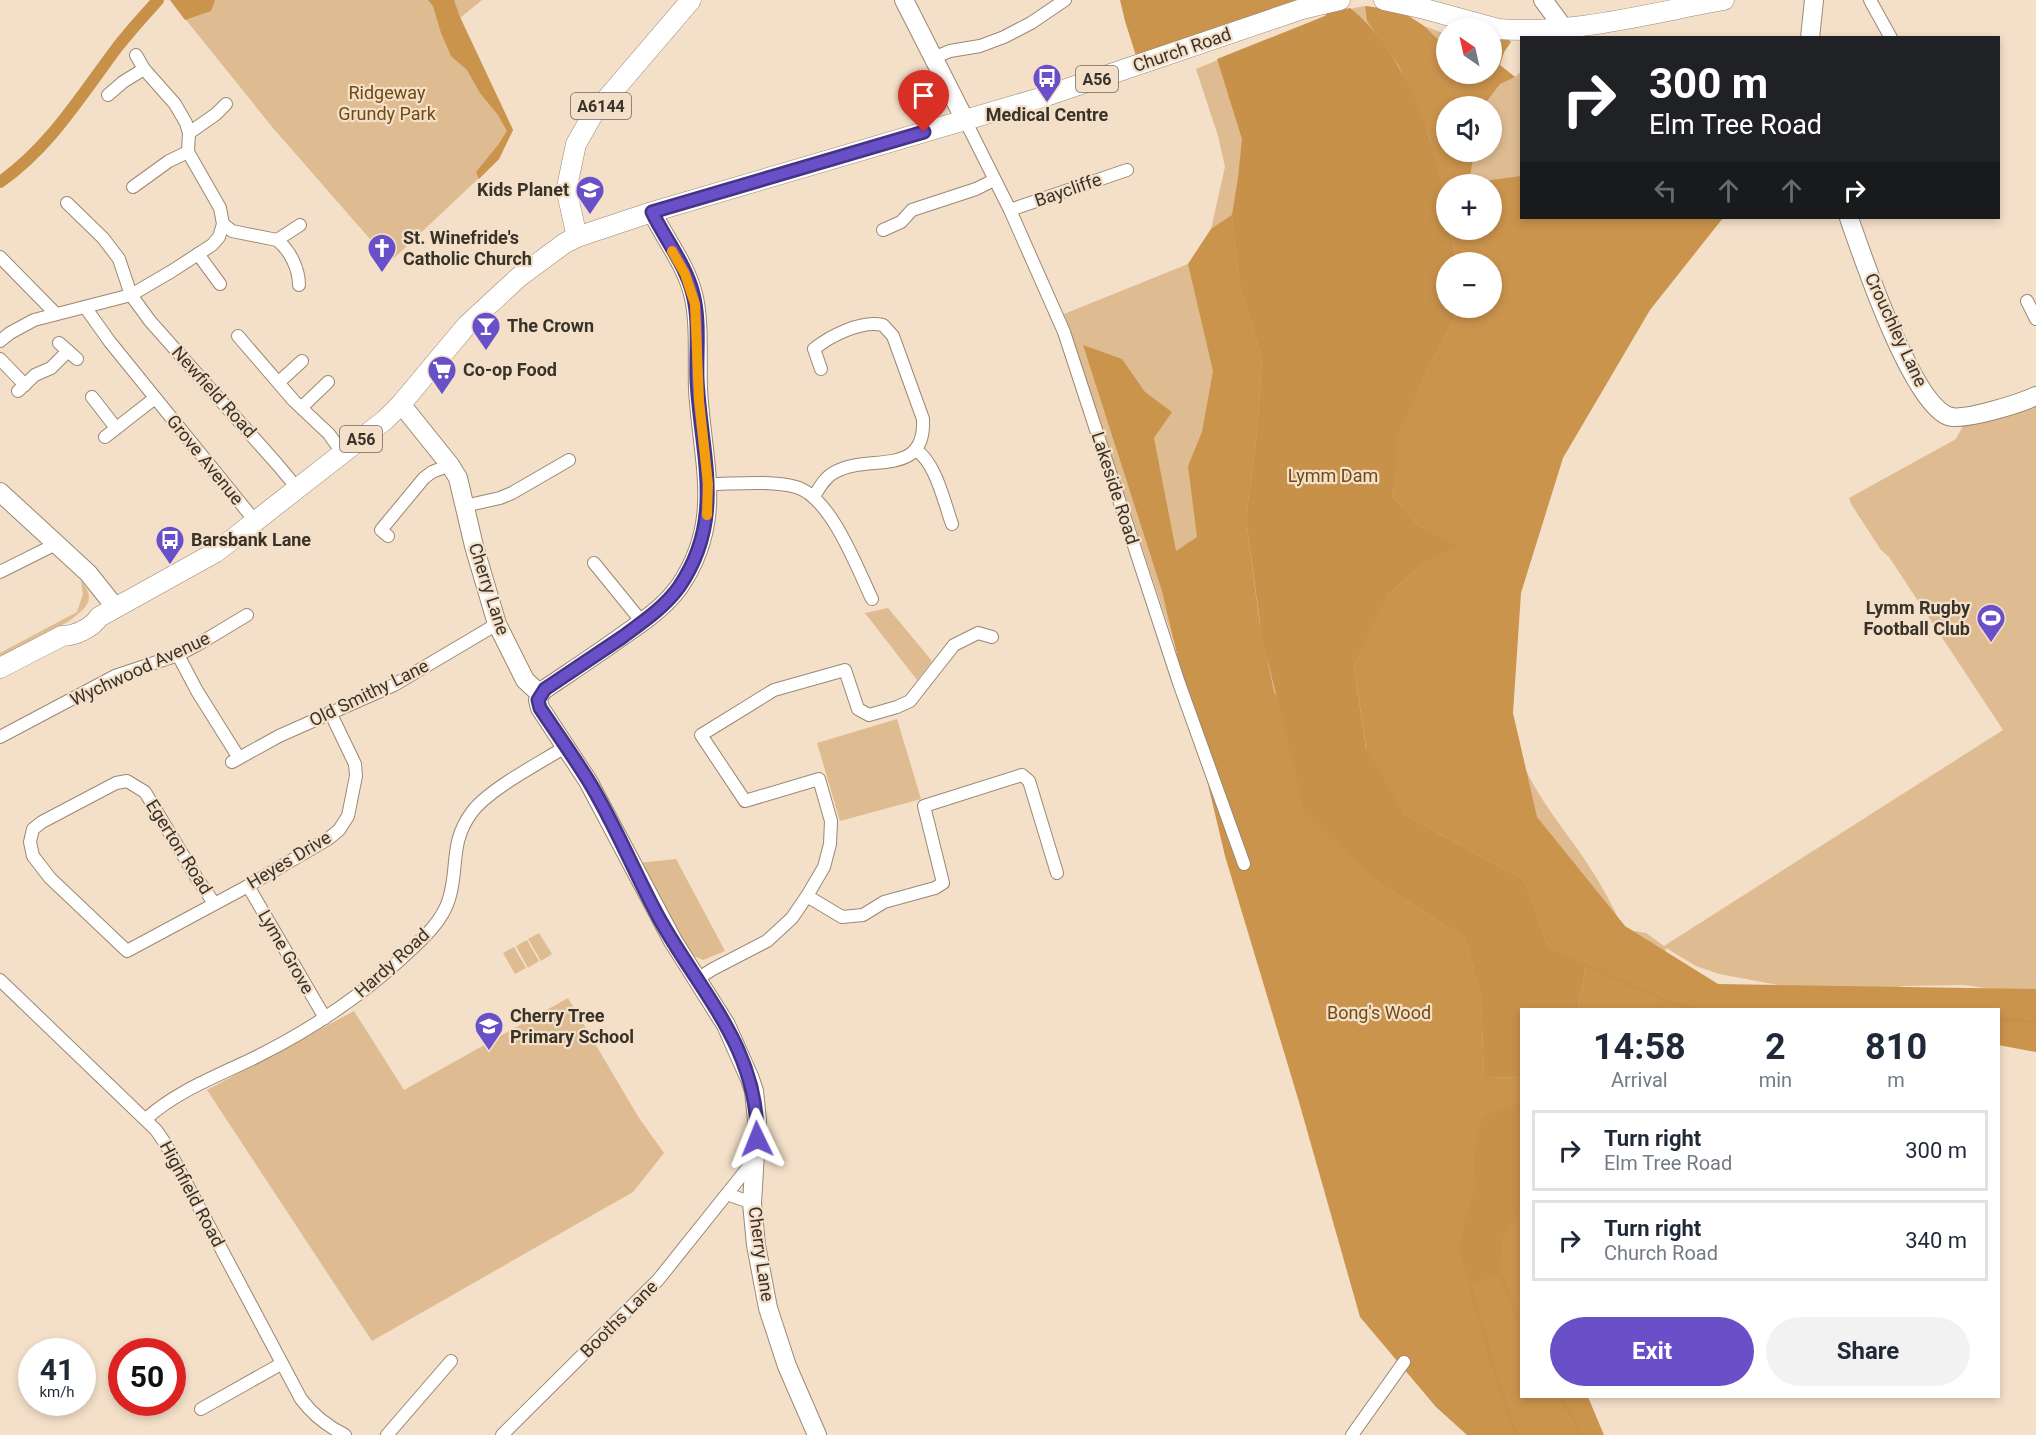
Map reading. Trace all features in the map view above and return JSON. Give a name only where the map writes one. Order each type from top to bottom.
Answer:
[{"type":"main road","name":"A6144","points":[[577,237],[568,190],[576,144],[592,117],[691,0]]},
{"type":"main road","points":[[904,0],[965,120]]},
{"type":"main road","name":"Church Road","points":[[577,237],[652,212],[1072,88],[1302,9],[1340,0]]},
{"type":"main road","points":[[1384,0],[1498,29],[1533,30],[1615,21],[1724,0]]},
{"type":"main road","points":[[1543,0],[1563,27]]},
{"type":"main road","points":[[1810,36],[1814,0]]},
{"type":"main road","points":[[540,694],[661,607],[678,589],[697,555],[706,527],[708,484],[699,400],[695,304],[685,274],[652,212]]},
{"type":"main road","name":"Crouchley Lane","points":[[1849,219],[1873,286],[1915,380],[1936,408],[1948,417],[1963,418],[2036,396]]},
{"type":"main road","name":"A56","points":[[0,668],[62,636],[67,628],[90,616],[107,612],[216,552],[385,420],[467,325],[519,278],[565,243],[577,237]]},
{"type":"main road","name":"Cherry Lane","points":[[401,404],[458,478],[497,624],[525,680],[540,694],[538,700],[540,708],[588,781],[659,917],[735,1041],[750,1078],[758,1120],[752,1203],[756,1245],[768,1308],[787,1366],[817,1435]]},
{"type":"main road","points":[[0,492],[94,580],[107,612]]},
{"type":"street","points":[[933,58],[950,51],[981,46],[1004,37],[1031,23],[1065,0]]},
{"type":"street","points":[[1870,0],[1890,36]]},
{"type":"street","points":[[0,341],[34,320],[131,295],[212,245],[219,237],[223,224],[218,203],[188,152],[189,133],[186,123],[175,104],[144,69],[136,54]]},
{"type":"street","points":[[108,95],[144,69]]},
{"type":"street","points":[[189,133],[226,104]]},
{"type":"street","name":"Lakeside Road","points":[[965,120],[1010,210],[1064,332],[1179,682],[1244,864]]},
{"type":"street","points":[[133,187],[169,161],[188,152]]},
{"type":"street","name":"Baycliffe","points":[[1010,210],[1126,170]]},
{"type":"street","points":[[883,230],[901,222],[912,210],[976,189],[994,180]]},
{"type":"street","name":"Newfield Road","points":[[67,203],[103,238],[119,259],[131,295],[150,321],[297,488]]},
{"type":"street","points":[[223,224],[232,231],[277,240],[294,263],[299,275],[299,285]]},
{"type":"street","points":[[277,240],[300,225]]},
{"type":"street","points":[[198,254],[220,284]]},
{"type":"street","points":[[0,256],[56,314]]},
{"type":"street","points":[[2027,301],[2036,319]]},
{"type":"street","name":"Grove Avenue","points":[[86,307],[110,342],[255,521]]},
{"type":"street","points":[[814,496],[829,476],[837,470],[910,456],[916,450],[924,432],[923,419],[893,336],[888,330],[877,324],[865,325],[822,342],[814,349],[820,369]]},
{"type":"street","points":[[238,336],[318,426],[329,434],[343,454]]},
{"type":"street","points":[[0,359],[21,388],[35,375],[51,368],[68,351]]},
{"type":"street","points":[[279,382],[302,361]]},
{"type":"street","points":[[302,407],[328,382]]},
{"type":"street","points":[[92,397],[116,428]]},
{"type":"street","name":"Grove Avenue","points":[[105,437],[155,398]]},
{"type":"street","points":[[916,450],[923,454],[933,469],[952,524]]},
{"type":"street","points":[[464,506],[512,493],[568,460]]},
{"type":"street","points":[[388,536],[381,530],[424,478],[450,465]]},
{"type":"street","points":[[708,484],[797,487],[814,496],[832,519],[872,599]]},
{"type":"street","points":[[0,572],[56,544]]},
{"type":"street","points":[[594,563],[642,622]]},
{"type":"street","name":"Wychwood Avenue","points":[[0,737],[115,676],[197,645],[247,615]]},
{"type":"street","name":"Old Smithy Lane","points":[[178,654],[236,760],[330,712],[394,685],[497,624]]},
{"type":"street","points":[[697,979],[774,936],[792,918],[824,867],[830,844],[831,821],[819,779],[745,801],[701,735],[774,690],[845,670],[858,709],[869,715],[897,707],[910,701],[954,645],[978,633],[992,637]]},
{"type":"street","name":"Heyes Drive","points":[[127,951],[248,885],[328,839],[339,830],[348,816],[356,776],[355,764],[330,712]]},
{"type":"street","name":"Hardy Road","points":[[147,1118],[179,1095],[273,1048],[325,1018],[351,1000],[400,959],[441,916],[448,902],[453,885],[455,849],[472,812],[486,798],[565,747]]},
{"type":"street","points":[[807,896],[842,917],[863,915],[884,902],[935,888],[943,883],[924,806],[1022,775],[1029,781],[1057,873]]},
{"type":"street","name":"Egerton Road","points":[[127,951],[50,878],[33,856],[30,842],[33,829],[42,822],[116,783],[126,781],[145,792],[214,903]]},
{"type":"street","name":"Lyme Grove","points":[[248,885],[325,1018]]},
{"type":"street","name":"Highfield Road","points":[[0,980],[147,1118],[165,1143],[301,1399],[312,1413],[345,1435]]},
{"type":"street","name":"Booths Lane","points":[[502,1435],[658,1280],[756,1159]]},
{"type":"street","points":[[727,1194],[752,1203]]},
{"type":"street","points":[[387,1435],[451,1361]]},
{"type":"street","points":[[1352,1435],[1404,1362]]},
{"type":"street","points":[[201,1409],[281,1364]]},
{"type":"green space","name":"Ridgeway Grundy Park","points":[[170,0],[482,0],[460,18],[513,130],[499,159],[390,262],[273,128]]},
{"type":"green space","points":[[170,0],[215,0],[211,11],[185,20]]},
{"type":"green space","points":[[428,0],[454,0],[513,130],[499,159],[479,179],[476,172],[507,131],[467,70],[451,56],[433,6]]},
{"type":"green space","points":[[1120,0],[1298,0],[1136,56]]},
{"type":"green space","name":"Lymm Dam","points":[[1365,6],[1401,11],[1424,26],[1436,30],[1436,84],[1502,84],[1502,67],[1515,77],[1520,73],[1520,219],[1579,407],[1522,563],[1508,691],[1524,766],[1545,804],[1597,879],[1623,929],[1646,933],[1664,946],[2003,730],[1889,557],[1881,550],[1849,498],[1956,439],[1963,426],[2036,405],[2036,995],[1964,985],[1905,986],[1833,995],[1719,974],[1696,966],[1666,948],[1655,1008],[1520,1008],[1520,1341],[1193,699],[1064,314],[1188,264],[1211,229],[1225,167],[1218,136],[1196,69],[1325,16],[1327,13]]},
{"type":"green space","points":[[1365,6],[1401,11],[1424,26],[1436,37],[1436,84],[1500,84],[1491,96],[1436,96],[1436,162],[1472,162],[1470,174],[1438,174],[1430,138],[1399,66],[1367,21]]},
{"type":"green space","points":[[1508,39],[1511,42],[1502,58],[1502,40]]},
{"type":"green space","name":"Lymm Dam","points":[[1502,42],[1511,42],[1502,58]]},
{"type":"green space","points":[[1502,67],[1515,77],[1502,83]]},
{"type":"green space","points":[[1520,176],[1520,219],[1722,219],[1650,310],[1563,458],[1521,593],[1513,713],[1537,817],[1625,926],[1718,984],[2036,989],[2036,1052],[2000,1045],[2000,1008],[1578,1008],[1586,966],[1548,947],[1524,880],[1405,815],[1368,760],[1354,666],[1386,597],[1421,565],[1458,546],[1418,525],[1392,496],[1398,468],[1395,439],[1428,368],[1455,318],[1502,318],[1502,252],[1455,252],[1452,240],[1502,240],[1502,179]]},
{"type":"green space","name":"Bong's Wood","points":[[1232,215],[1239,282],[1262,359],[1257,431],[1246,518],[1259,619],[1274,692],[1374,880],[1465,938],[1481,998],[1484,1078],[1520,1077],[1520,1398],[1588,1398],[1604,1435],[1467,1435],[1436,1407],[1360,1317],[1299,1102],[1225,856],[1162,591],[1083,345],[1122,359],[1145,392],[1172,412],[1154,438],[1176,551],[1197,537],[1188,466],[1202,432],[1213,371],[1188,264],[1211,229]]},
{"type":"green space","points":[[81,581],[89,596],[83,609],[62,625],[0,657],[0,653],[77,612],[83,594]]},
{"type":"green space","points":[[888,608],[932,661],[917,680],[865,613]]},
{"type":"green space","points":[[897,719],[921,799],[840,821],[817,743]]},
{"type":"green space","points":[[676,859],[725,951],[703,960],[694,956],[638,863]]},
{"type":"green space","points":[[539,933],[552,954],[541,961],[528,939]]},
{"type":"green space","points":[[527,940],[539,961],[528,968],[516,946]]},
{"type":"green space","points":[[514,947],[526,968],[515,974],[503,953]]},
{"type":"green space","points":[[568,998],[639,1118],[664,1153],[633,1192],[372,1341],[207,1090],[354,1011],[404,1090]]},
{"type":"shaded area","name":"Lymm Dam","points":[[1350,8],[1370,27],[1389,51],[1405,79],[1419,109],[1439,172],[1439,174],[1436,174],[1436,240],[1452,240],[1455,252],[1436,252],[1436,318],[1455,318],[1428,368],[1396,439],[1398,468],[1392,496],[1418,525],[1459,546],[1421,565],[1387,596],[1354,666],[1366,749],[1405,815],[1524,880],[1548,947],[1586,965],[1578,1008],[1520,1008],[1520,1077],[1484,1078],[1481,998],[1465,938],[1374,880],[1305,813],[1262,637],[1246,518],[1257,431],[1262,359],[1239,282],[1232,215],[1242,139],[1217,59],[1325,16],[1327,13]]},
{"type":"shaded area","points":[[1520,1103],[1520,1212],[1502,1239],[1500,1273],[1470,1285],[1459,1250],[1465,1218],[1476,1187],[1473,1159],[1482,1118]]},
{"type":"waterway","points":[[0,182],[34,154],[49,138],[121,43],[158,0]]},
{"type":"waterway","points":[[1586,965],[1671,1003],[1692,1008]]},
{"type":"waterway","points":[[2000,1019],[2036,1022]]},
{"type":"waterway","points":[[1500,1273],[1520,1323]]},
{"type":"waterway","points":[[1470,1285],[1492,1362],[1518,1435]]},
{"type":"waterway","points":[[1561,1398],[1576,1423],[1580,1435]]},
{"type":"slow traffic","points":[[672,251],[685,274],[695,304],[699,400],[708,484],[707,515]]},
{"type":"place","name":"Medical Centre","points":[[1047,104]]},
{"type":"place","name":"Kids Planet","points":[[590,216]]},
{"type":"place","name":"St. Winefride's Catholic Church","points":[[382,274]]},
{"type":"place","name":"The Crown","points":[[486,352]]},
{"type":"place","name":"Co-op Food","points":[[442,396]]},
{"type":"place","name":"Barsbank Lane","points":[[170,566]]},
{"type":"place","name":"Lymm Rugby Football Club","points":[[1991,644]]},
{"type":"place","name":"Cherry Tree Primary School","points":[[489,1052]]},
{"type":"route","points":[[757,1139],[758,1120],[754,1091],[735,1041],[673,941],[588,781],[540,708],[538,700],[545,689],[626,634],[661,607],[678,589],[688,572],[697,555],[706,527],[708,484],[699,400],[695,304],[685,274],[652,212],[924,132]]}]
